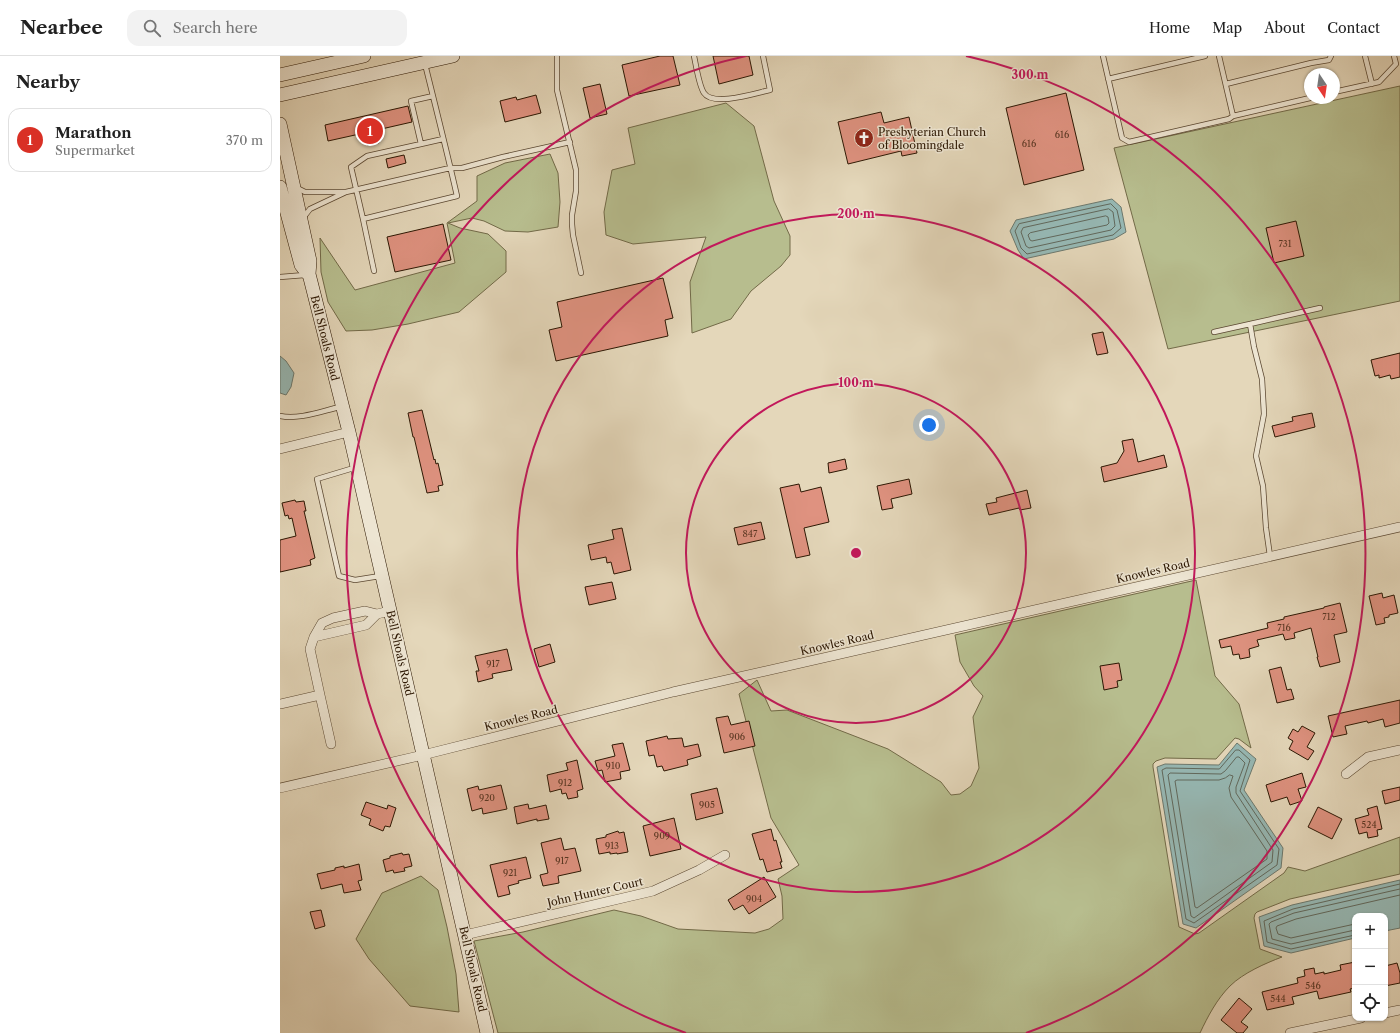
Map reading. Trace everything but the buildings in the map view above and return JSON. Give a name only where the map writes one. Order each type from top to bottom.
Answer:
[{"type":"main road","points":[[280,75],[364,56]]},
{"type":"main road","points":[[280,95],[453,56]]},
{"type":"main road","name":"Bell Shoals Road","points":[[280,124],[310,261],[309,274],[357,467],[487,1033]]},
{"type":"main road","name":"Bell Shoals Road","points":[[280,187],[302,265],[309,274]]},
{"type":"street","points":[[280,449],[348,432]]},
{"type":"street","name":"Knowles Road","points":[[280,788],[423,755],[673,692],[1400,527]]},
{"type":"street","points":[[331,744],[310,648],[314,637],[322,623],[337,617],[365,611],[376,614],[390,611]]},
{"type":"street","points":[[314,637],[366,625],[376,614]]},
{"type":"street","points":[[337,617],[340,631]]},
{"type":"street","points":[[280,704],[320,695]]},
{"type":"street","points":[[1346,774],[1368,757],[1400,750]]},
{"type":"street","name":"John Hunter Court","points":[[465,935],[653,891],[699,870],[725,855]]},
{"type":"street","points":[[1388,1012],[1400,1010]]},
{"type":"street","points":[[1290,1033],[1352,1020]]},
{"type":"lane","points":[[557,56],[557,90],[576,170],[577,180],[572,215],[573,235],[581,273]]},
{"type":"lane","points":[[694,56],[702,90],[706,96],[715,99],[730,99],[770,90],[763,56]]},
{"type":"lane","points":[[1103,56],[1122,138],[1129,142],[1229,119],[1233,116],[1304,99]]},
{"type":"lane","points":[[1108,79],[1205,56]]},
{"type":"lane","points":[[1219,56],[1233,116]]},
{"type":"lane","points":[[1226,84],[1329,60],[1331,56]]},
{"type":"lane","points":[[1365,56],[1372,84]]},
{"type":"lane","points":[[1340,91],[1379,82],[1396,64],[1394,56]]},
{"type":"lane","points":[[363,219],[457,196],[424,62]]},
{"type":"lane","points":[[421,144],[411,101],[433,96]]},
{"type":"lane","points":[[374,271],[351,167],[367,156],[443,139]]},
{"type":"lane","points":[[301,221],[306,212],[310,209],[346,192],[356,189],[450,168],[462,168],[570,142]]},
{"type":"lane","points":[[293,184],[306,192],[346,192]]},
{"type":"lane","points":[[280,277],[309,274]]},
{"type":"lane","points":[[1214,332],[1320,308]]},
{"type":"lane","points":[[1250,324],[1262,379],[1264,414],[1256,456],[1263,486],[1270,556]]},
{"type":"lane","points":[[280,416],[298,416],[342,406]]},
{"type":"lane","points":[[357,467],[317,479],[339,576],[355,580],[382,575]]},
{"type":"green space","points":[[1400,86],[1400,301],[1168,349],[1114,148],[1317,104],[1340,104],[1340,99]]},
{"type":"green space","points":[[726,103],[754,126],[774,201],[790,236],[790,255],[781,266],[751,291],[731,319],[692,333],[690,282],[706,237],[633,244],[606,235],[604,212],[612,170],[635,164],[628,128]]},
{"type":"green space","points":[[550,154],[558,173],[560,202],[558,227],[528,232],[505,231],[484,221],[472,218],[448,223],[460,228],[488,234],[506,251],[506,272],[459,312],[408,324],[372,330],[346,331],[328,302],[321,272],[320,238],[355,290],[455,263],[447,223],[477,201],[477,176],[505,163]]},
{"type":"green space","points":[[1196,580],[1215,676],[1239,704],[1251,748],[1239,739],[1235,738],[1216,759],[1165,758],[1156,761],[1153,764],[1179,927],[1195,934],[1199,933],[1284,873],[1288,867],[1305,871],[1400,837],[1400,874],[1290,899],[1257,912],[1254,918],[1260,949],[1282,957],[1262,965],[1235,981],[1221,996],[1200,1033],[498,1033],[474,941],[523,932],[614,910],[641,916],[678,929],[755,933],[769,929],[783,919],[782,896],[778,879],[799,865],[771,818],[739,694],[757,680],[771,711],[787,710],[888,749],[941,782],[951,795],[960,794],[971,786],[979,768],[973,717],[983,696],[974,686],[960,662],[955,635]]},
{"type":"green space","points":[[421,876],[438,890],[456,974],[459,1012],[410,1006],[369,959],[356,939],[382,893]]},
{"type":"water","points":[[1112,199],[1121,207],[1126,232],[1114,239],[1024,259],[1018,250],[1010,231],[1016,220]]},
{"type":"water","points":[[280,356],[286,361],[294,373],[291,387],[286,395],[280,393]]},
{"type":"water","points":[[1237,743],[1256,759],[1244,790],[1283,848],[1281,868],[1196,928],[1183,924],[1157,767],[1165,764],[1219,765]]},
{"type":"water","points":[[1400,880],[1400,928],[1388,930],[1388,913],[1352,913],[1352,939],[1291,953],[1264,946],[1259,917],[1292,905]]},
{"type":"place","name":"Marathon","points":[[370,131]]},
{"type":"place","name":"Presbyterian Church of Bloomingdale","points":[[864,138]]}]
